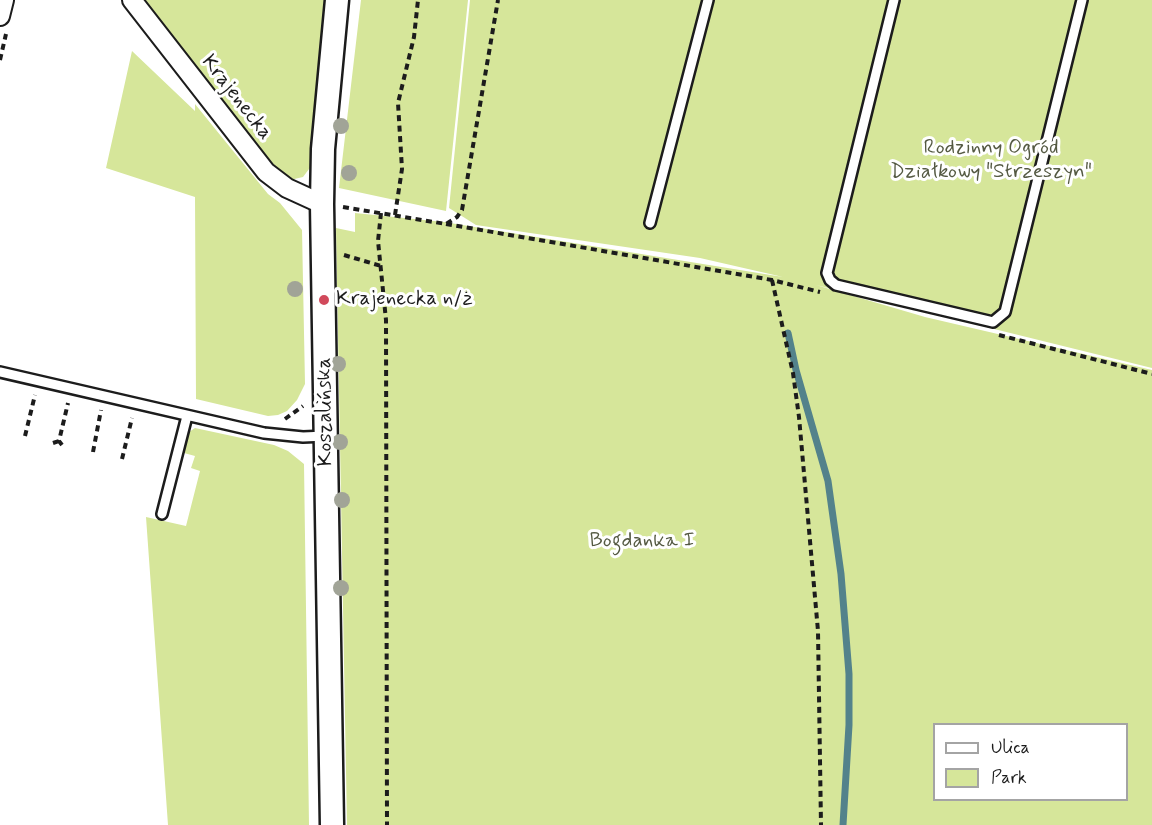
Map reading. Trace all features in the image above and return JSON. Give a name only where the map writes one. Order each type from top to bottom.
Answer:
[{"type":"street","points":[[0,16],[4,0]]},
{"type":"street","name":"Krajenecka","points":[[132,0],[266,172],[287,188],[322,204]]},
{"type":"street","name":"Koszalińska","points":[[332,825],[322,204],[323,149],[337,0]]},
{"type":"lane","points":[[650,223],[708,0]]},
{"type":"lane","points":[[894,0],[827,273],[836,285],[993,322],[1005,312],[1082,0]]},
{"type":"lane","points":[[0,372],[264,433],[303,437],[326,436]]},
{"type":"lane","points":[[162,514],[187,416]]},
{"type":"path","points":[[395,216],[402,169],[398,103],[414,38],[418,0]]},
{"type":"path","points":[[446,224],[457,217],[462,210],[498,0]]},
{"type":"path","points":[[322,204],[772,280],[822,292]]},
{"type":"path","points":[[381,213],[378,241],[386,320],[387,825]]},
{"type":"path","points":[[336,253],[381,266]]},
{"type":"path","points":[[772,280],[793,373],[800,429],[818,631],[821,825]]},
{"type":"path","points":[[995,334],[1152,374]]},
{"type":"path","points":[[25,436],[35,395]]},
{"type":"path","points":[[281,420],[302,408],[306,399]]},
{"type":"path","points":[[53,443],[61,443],[68,403]]},
{"type":"path","points":[[93,452],[102,410]]},
{"type":"path","points":[[122,459],[132,418]]},
{"type":"green space","points":[[142,0],[327,0],[312,165],[303,177],[290,180],[282,175]]},
{"type":"green space","points":[[361,0],[468,0],[446,211],[339,188]]},
{"type":"green space","name":"Bogdanka I","points":[[470,0],[1152,0],[1152,368],[816,285],[925,317],[1152,370],[1152,825],[347,825],[336,228],[355,232],[355,213],[444,222],[783,277],[700,258],[476,225],[449,208]]},
{"type":"green space","points":[[132,51],[195,111],[195,104],[268,194],[280,203],[302,230],[305,384],[297,400],[287,411],[278,415],[268,416],[196,399],[195,197],[106,168]]},
{"type":"green space","points":[[195,428],[274,445],[288,451],[304,464],[309,825],[168,825],[146,517],[186,526],[200,471],[191,468],[195,456],[184,453],[189,432]]},
{"type":"waterway","points":[[788,333],[796,370],[828,481],[841,574],[849,674],[849,725],[843,825]]},
{"type":"place","name":"Krajenecka n/ż","points":[[324,300]]},
{"type":"park label","name":"Rodzinny Ogród Działkowy \"Strzeszyn\"","points":[[991,161]]}]
